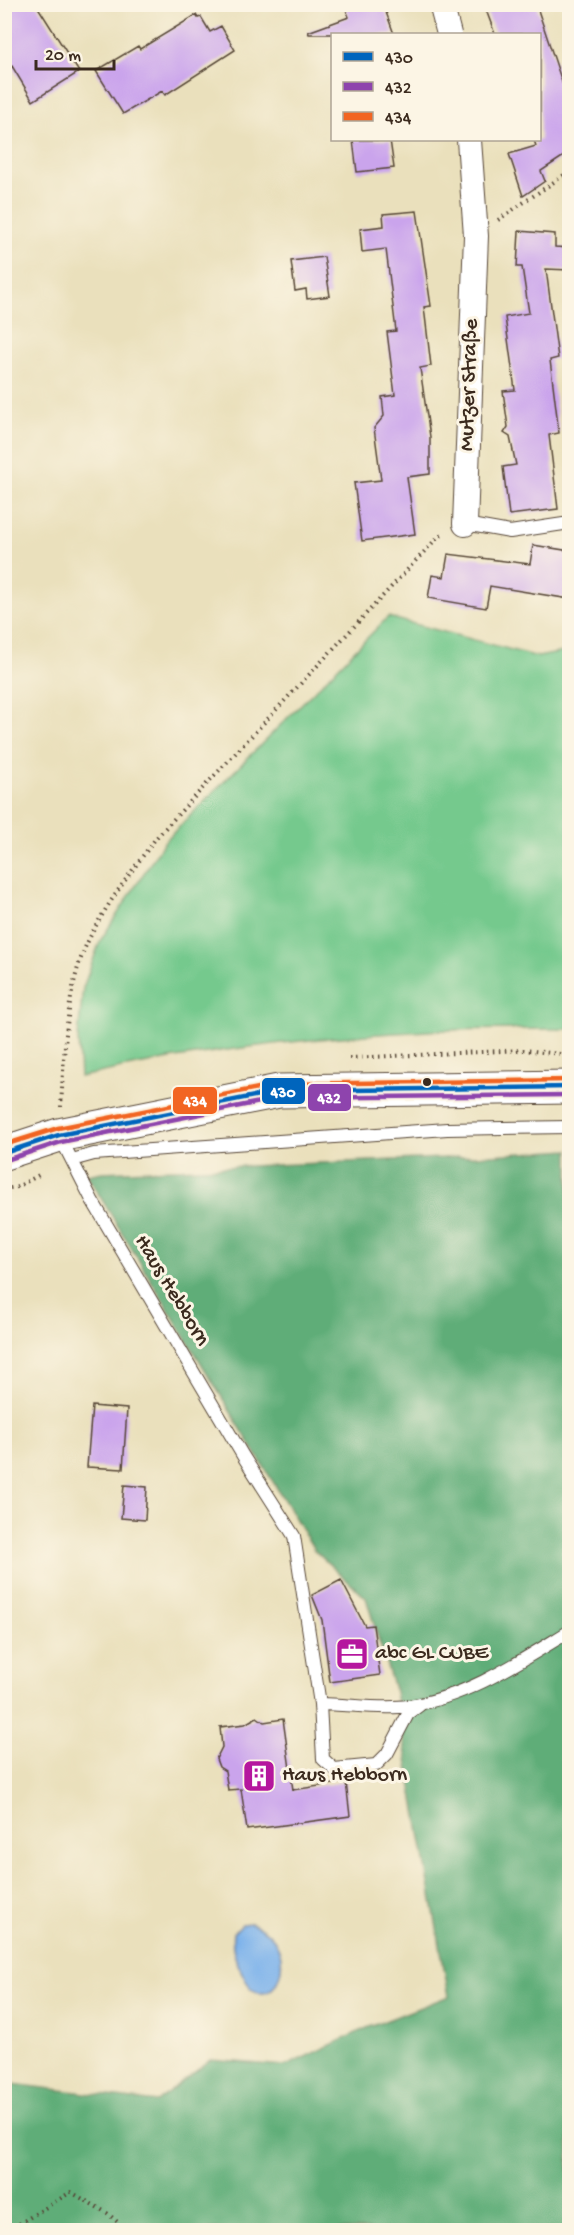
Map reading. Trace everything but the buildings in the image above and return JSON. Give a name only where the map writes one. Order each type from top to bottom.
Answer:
[{"type":"main road","points":[[4,1153],[65,1148],[279,1091],[570,1087]]},
{"type":"street","points":[[441,4],[449,33]]},
{"type":"street","name":"Mutzer Straße","points":[[465,524],[476,236],[469,141]]},
{"type":"lane","points":[[465,524],[510,532],[570,523]]},
{"type":"lane","points":[[65,1148],[94,1155],[447,1129],[570,1127]]},
{"type":"lane","name":"Haus Hebborn","points":[[65,1148],[92,1200],[243,1456],[294,1536],[320,1704],[323,1759],[334,1769],[353,1769],[376,1765],[387,1754],[408,1714],[424,1702]]},
{"type":"lane","name":"Haus Hebborn","points":[[320,1704],[406,1706],[424,1702],[490,1680],[570,1631]]},
{"type":"path","points":[[476,236],[570,171]]},
{"type":"path","points":[[65,1148],[70,1005],[87,942],[117,892],[156,838],[438,537],[465,524]]},
{"type":"path","points":[[9,2230],[71,2192],[107,2213],[127,2230]]},
{"type":"green space","points":[[388,617],[538,657],[569,651],[569,1029],[446,1030],[297,1041],[166,1060],[80,1077],[78,1037],[83,988],[100,941],[164,842]]},
{"type":"green space","points":[[569,1150],[569,2230],[5,2230],[5,2083],[157,2102],[210,2060],[286,2066],[367,2028],[449,1996],[395,1692],[366,1598],[315,1551],[87,1175],[102,1172],[443,1158]]},
{"type":"water","points":[[250,1923],[268,1933],[278,1947],[281,1962],[279,1977],[273,1988],[264,1993],[254,1990],[244,1977],[233,1951],[233,1933],[242,1924]]},
{"type":"transit line","name":"434","points":[[4,1145],[58,1128],[278,1084],[570,1080]]},
{"type":"transit line","name":"430","points":[[4,1153],[59,1135],[279,1091],[570,1087]]},
{"type":"transit line","name":"432","points":[[6,1160],[61,1142],[280,1098],[570,1095]]},
{"type":"place","name":"abc GL CUBE","points":[[352,1654]]},
{"type":"place","name":"Haus Hebborn","points":[[259,1776]]}]
